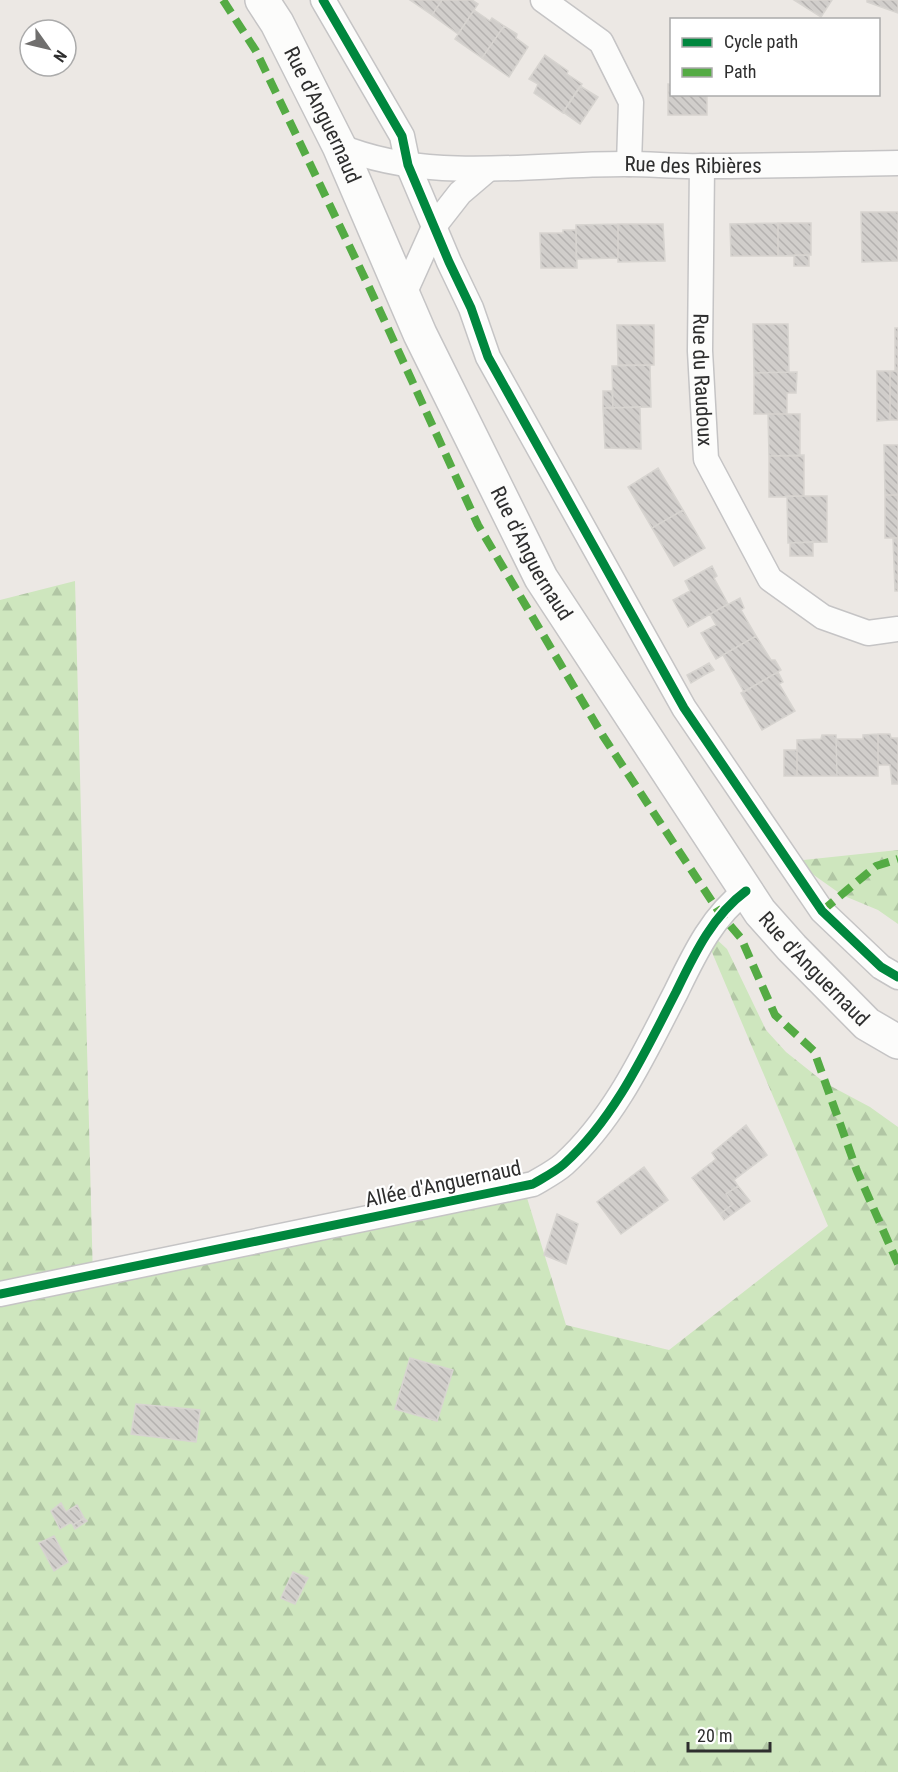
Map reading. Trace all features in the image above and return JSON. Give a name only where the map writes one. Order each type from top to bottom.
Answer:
[{"type":"main road","name":"Rue d'Anguernaud","points":[[262,0],[277,23],[339,146],[420,334],[541,578],[760,912],[867,1024],[898,1042]]},
{"type":"street","points":[[323,0],[402,136],[408,165],[471,308],[488,357],[684,708],[822,911],[881,967],[898,977]]},
{"type":"street","points":[[543,0],[601,42],[631,102],[629,164]]},
{"type":"street","name":"Rue des Ribières","points":[[339,146],[362,156],[408,165],[487,170],[629,164],[702,166],[898,163]]},
{"type":"street","name":"Rue du Raudoux","points":[[702,166],[700,351],[706,459],[770,579],[823,617],[868,633],[898,629]]},
{"type":"street","points":[[404,294],[435,225],[460,193],[487,170]]},
{"type":"street","name":"Allée d'Anguernaud","points":[[0,1294],[533,1184],[563,1165],[591,1135],[623,1090],[700,944],[733,901],[746,891]]},
{"type":"green space","points":[[75,581],[93,1280],[520,1175],[566,1325],[669,1350],[828,1226],[700,924],[727,949],[766,1030],[786,1052],[825,1083],[870,1107],[898,1127],[898,1772],[0,1772],[0,600]]},
{"type":"green space","points":[[898,850],[898,924],[878,910],[842,895],[794,861]]},
{"type":"building","points":[[410,0],[442,0],[432,15]]},
{"type":"building","points":[[442,0],[472,0],[478,4],[458,34],[432,15]]},
{"type":"building","points":[[794,0],[832,0],[821,17]]},
{"type":"building","points":[[867,0],[898,0],[898,13],[867,2]]},
{"type":"building","points":[[474,10],[490,21],[492,18],[504,26],[482,58],[455,39]]},
{"type":"building","points":[[504,26],[517,34],[516,38],[528,47],[509,77],[482,58]]},
{"type":"building","points":[[545,55],[582,84],[563,113],[534,93],[538,84],[529,79]]},
{"type":"building","points":[[668,84],[670,84],[670,96],[707,96],[707,115],[668,115]]},
{"type":"building","points":[[580,86],[598,97],[580,124],[563,112]]},
{"type":"building","points":[[861,212],[898,212],[898,261],[862,262]]},
{"type":"building","points":[[778,223],[778,256],[731,256],[730,224]]},
{"type":"building","points":[[778,223],[811,223],[811,255],[778,256]]},
{"type":"building","points":[[618,224],[663,224],[665,261],[618,262]]},
{"type":"building","points":[[618,224],[618,258],[576,259],[576,225]]},
{"type":"building","points":[[563,230],[576,230],[577,268],[541,268],[540,233],[563,233]]},
{"type":"building","points":[[794,255],[809,255],[809,266],[794,266]]},
{"type":"building","points":[[753,324],[788,324],[789,372],[754,373]]},
{"type":"building","points":[[617,325],[654,325],[654,365],[618,365]]},
{"type":"building","points":[[895,328],[898,328],[898,371],[895,371]]},
{"type":"building","points":[[650,365],[651,407],[613,408],[612,366]]},
{"type":"building","points":[[877,371],[890,371],[890,420],[877,421]]},
{"type":"building","points":[[890,371],[898,371],[898,420],[890,420]]},
{"type":"building","points":[[797,372],[796,393],[787,393],[787,414],[754,414],[754,373]]},
{"type":"building","points":[[603,391],[612,391],[613,408],[603,408]]},
{"type":"building","points":[[640,407],[641,449],[605,448],[603,408]]},
{"type":"building","points":[[768,414],[800,414],[800,456],[769,456]]},
{"type":"building","points":[[884,445],[898,445],[898,495],[885,495]]},
{"type":"building","points":[[804,455],[804,496],[769,497],[769,456]]},
{"type":"building","points":[[658,468],[683,510],[652,528],[628,487]]},
{"type":"building","points":[[885,495],[898,495],[898,538],[885,538]]},
{"type":"building","points":[[787,496],[827,496],[827,542],[788,543]]},
{"type":"building","points":[[683,510],[705,548],[674,566],[652,528]]},
{"type":"building","points":[[893,538],[898,538],[898,591],[895,591]]},
{"type":"building","points":[[813,542],[813,556],[790,556],[790,543]]},
{"type":"building","points":[[712,566],[717,576],[714,578],[728,604],[688,627],[673,600],[690,591],[685,581]]},
{"type":"building","points":[[740,598],[744,608],[741,610],[756,636],[716,659],[701,633],[716,625],[710,614]]},
{"type":"building","points":[[756,636],[771,660],[775,660],[781,670],[744,692],[723,655]]},
{"type":"building","points":[[709,663],[714,670],[706,674],[702,667]]},
{"type":"building","points":[[702,667],[706,674],[691,683],[687,675]]},
{"type":"building","points":[[778,672],[783,682],[779,684],[795,711],[762,730],[741,693]]},
{"type":"building","points":[[878,734],[878,776],[837,776],[836,739],[863,739],[863,735]]},
{"type":"building","points":[[878,734],[890,734],[891,738],[898,738],[898,784],[892,784],[890,765],[878,765]]},
{"type":"building","points":[[822,735],[836,735],[837,776],[797,776],[797,740],[821,739]]},
{"type":"building","points":[[784,750],[797,750],[797,776],[784,776]]},
{"type":"building","points":[[746,1125],[767,1155],[734,1180],[738,1186],[726,1194],[733,1204],[720,1214],[692,1178],[716,1159],[712,1153]]},
{"type":"building","points":[[644,1167],[668,1200],[621,1234],[597,1202]]},
{"type":"building","points":[[738,1186],[750,1201],[724,1220],[720,1214],[733,1204],[726,1194]]},
{"type":"building","points":[[557,1214],[578,1224],[566,1264],[544,1255]]},
{"type":"building","points":[[410,1358],[453,1370],[437,1421],[395,1409]]},
{"type":"building","points":[[136,1404],[200,1410],[196,1442],[131,1434]]},
{"type":"building","points":[[61,1503],[66,1512],[77,1505],[84,1518],[60,1529],[51,1511]]},
{"type":"building","points":[[84,1518],[87,1521],[75,1529],[73,1525]]},
{"type":"building","points":[[54,1536],[68,1562],[54,1571],[39,1543]]},
{"type":"building","points":[[293,1572],[308,1578],[295,1604],[281,1598]]},
{"type":"marked path","points":[[223,0],[256,51],[369,287],[478,525],[603,736],[721,915],[741,938],[775,1015],[814,1051],[857,1171],[898,1264]]},
{"type":"marked path","points":[[822,911],[876,866],[898,859]]},
{"type":"cycle path","points":[[323,0],[402,136],[408,165],[471,308],[488,357],[684,708],[822,911],[881,967],[898,977]]},
{"type":"cycle path","points":[[0,1294],[533,1184],[564,1164],[599,1126],[628,1083],[705,937],[723,912],[746,891]]}]
